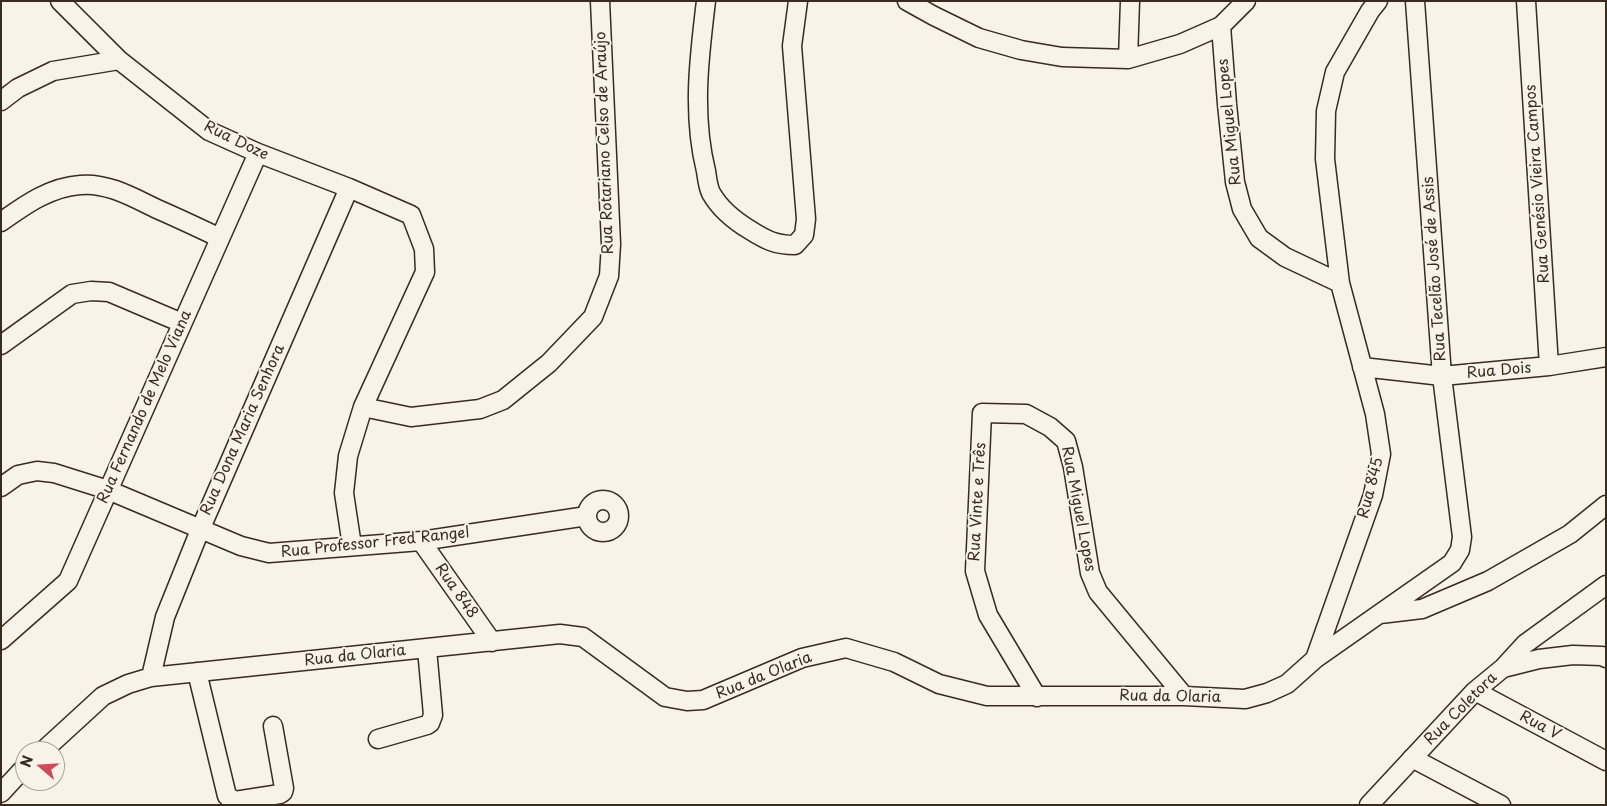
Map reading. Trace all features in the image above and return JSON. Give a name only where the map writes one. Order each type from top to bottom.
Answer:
[{"type":"street","name":"Rua Doze","points":[[60,1],[119,60],[209,131],[411,215],[424,249],[425,272],[363,408]]},
{"type":"street","name":"Rua Rotariano Celso de Araújo","points":[[363,408],[411,417],[480,410],[503,400],[549,363],[593,317],[609,276],[611,244],[600,1]]},
{"type":"street","points":[[706,1],[699,63],[698,115],[702,156],[711,193],[732,219],[766,240],[780,245],[795,245],[804,235],[806,219],[792,46],[798,1]]},
{"type":"street","points":[[907,1],[979,38],[1020,50],[1062,57],[1128,59],[1180,44],[1221,26],[1246,1]]},
{"type":"street","points":[[1128,59],[1130,1]]},
{"type":"street","name":"Rua 845","points":[[1315,659],[1373,495],[1381,454],[1375,414],[1340,284],[1325,159],[1326,111],[1335,72],[1370,11],[1378,1]]},
{"type":"street","name":"Rua Tecelão José de Assis","points":[[1415,1],[1442,376],[1462,537]]},
{"type":"street","name":"Rua Genésio Vieira Campos","points":[[1526,1],[1549,366]]},
{"type":"street","name":"Rua Miguel Lopes","points":[[1221,26],[1235,182],[1242,209],[1259,238],[1285,257],[1340,284]]},
{"type":"street","points":[[1,101],[18,88],[53,71],[119,60]]},
{"type":"street","name":"Rua Fernando de Melo Viana","points":[[1,640],[68,581],[258,153]]},
{"type":"street","points":[[1,222],[26,204],[53,191],[81,184],[105,187],[220,238]]},
{"type":"street","name":"Rua Dona Maria Senhora","points":[[151,677],[165,617],[200,530],[349,188]]},
{"type":"street","points":[[1,345],[72,294],[91,291],[109,292],[182,323]]},
{"type":"street","name":"Rua Dois","points":[[1362,367],[1442,376],[1549,366],[1606,357]]},
{"type":"street","points":[[352,546],[344,493],[348,456],[363,408]]},
{"type":"street","name":"Rua Miguel Lopes","points":[[982,413],[1026,414],[1050,427],[1066,440],[1073,467],[1090,573],[1098,592],[1184,696]]},
{"type":"street","name":"Rua Vinte e Três","points":[[982,413],[975,571],[988,615],[1037,696]]},
{"type":"street","name":"Rua Professor Fred Rangel","points":[[1,487],[18,475],[37,471],[54,473],[108,490],[241,546],[269,553],[421,541],[587,516]]},
{"type":"street","points":[[1378,615],[1422,609],[1488,581],[1570,534],[1606,505]]},
{"type":"street","name":"Rua da Olaria","points":[[54,741],[104,696],[128,684],[151,677],[197,672],[428,656],[492,642],[560,634],[583,637],[666,696],[687,700],[703,700],[802,658],[846,648],[894,662],[939,684],[987,696],[1184,696],[1245,698],[1267,693],[1287,684],[1315,659],[1452,563],[1460,550],[1462,537]]},
{"type":"street","name":"Rua 848","points":[[421,541],[492,642]]},
{"type":"street","points":[[1503,668],[1524,644],[1606,585]]},
{"type":"street","name":"Rua Coletora","points":[[1369,805],[1475,691],[1503,668],[1539,659],[1573,655],[1602,656],[1606,658]]},
{"type":"street","points":[[378,739],[430,723],[433,715],[428,656]]},
{"type":"street","points":[[197,672],[227,796],[231,799],[235,801],[271,796],[283,792],[284,788],[273,726]]},
{"type":"street","name":"Rua V","points":[[1475,691],[1606,761]]},
{"type":"street","points":[[1412,758],[1501,805]]},
{"type":"street","points":[[1,780],[15,773]]},
{"type":"street","points":[[1,794],[15,778]]}]
